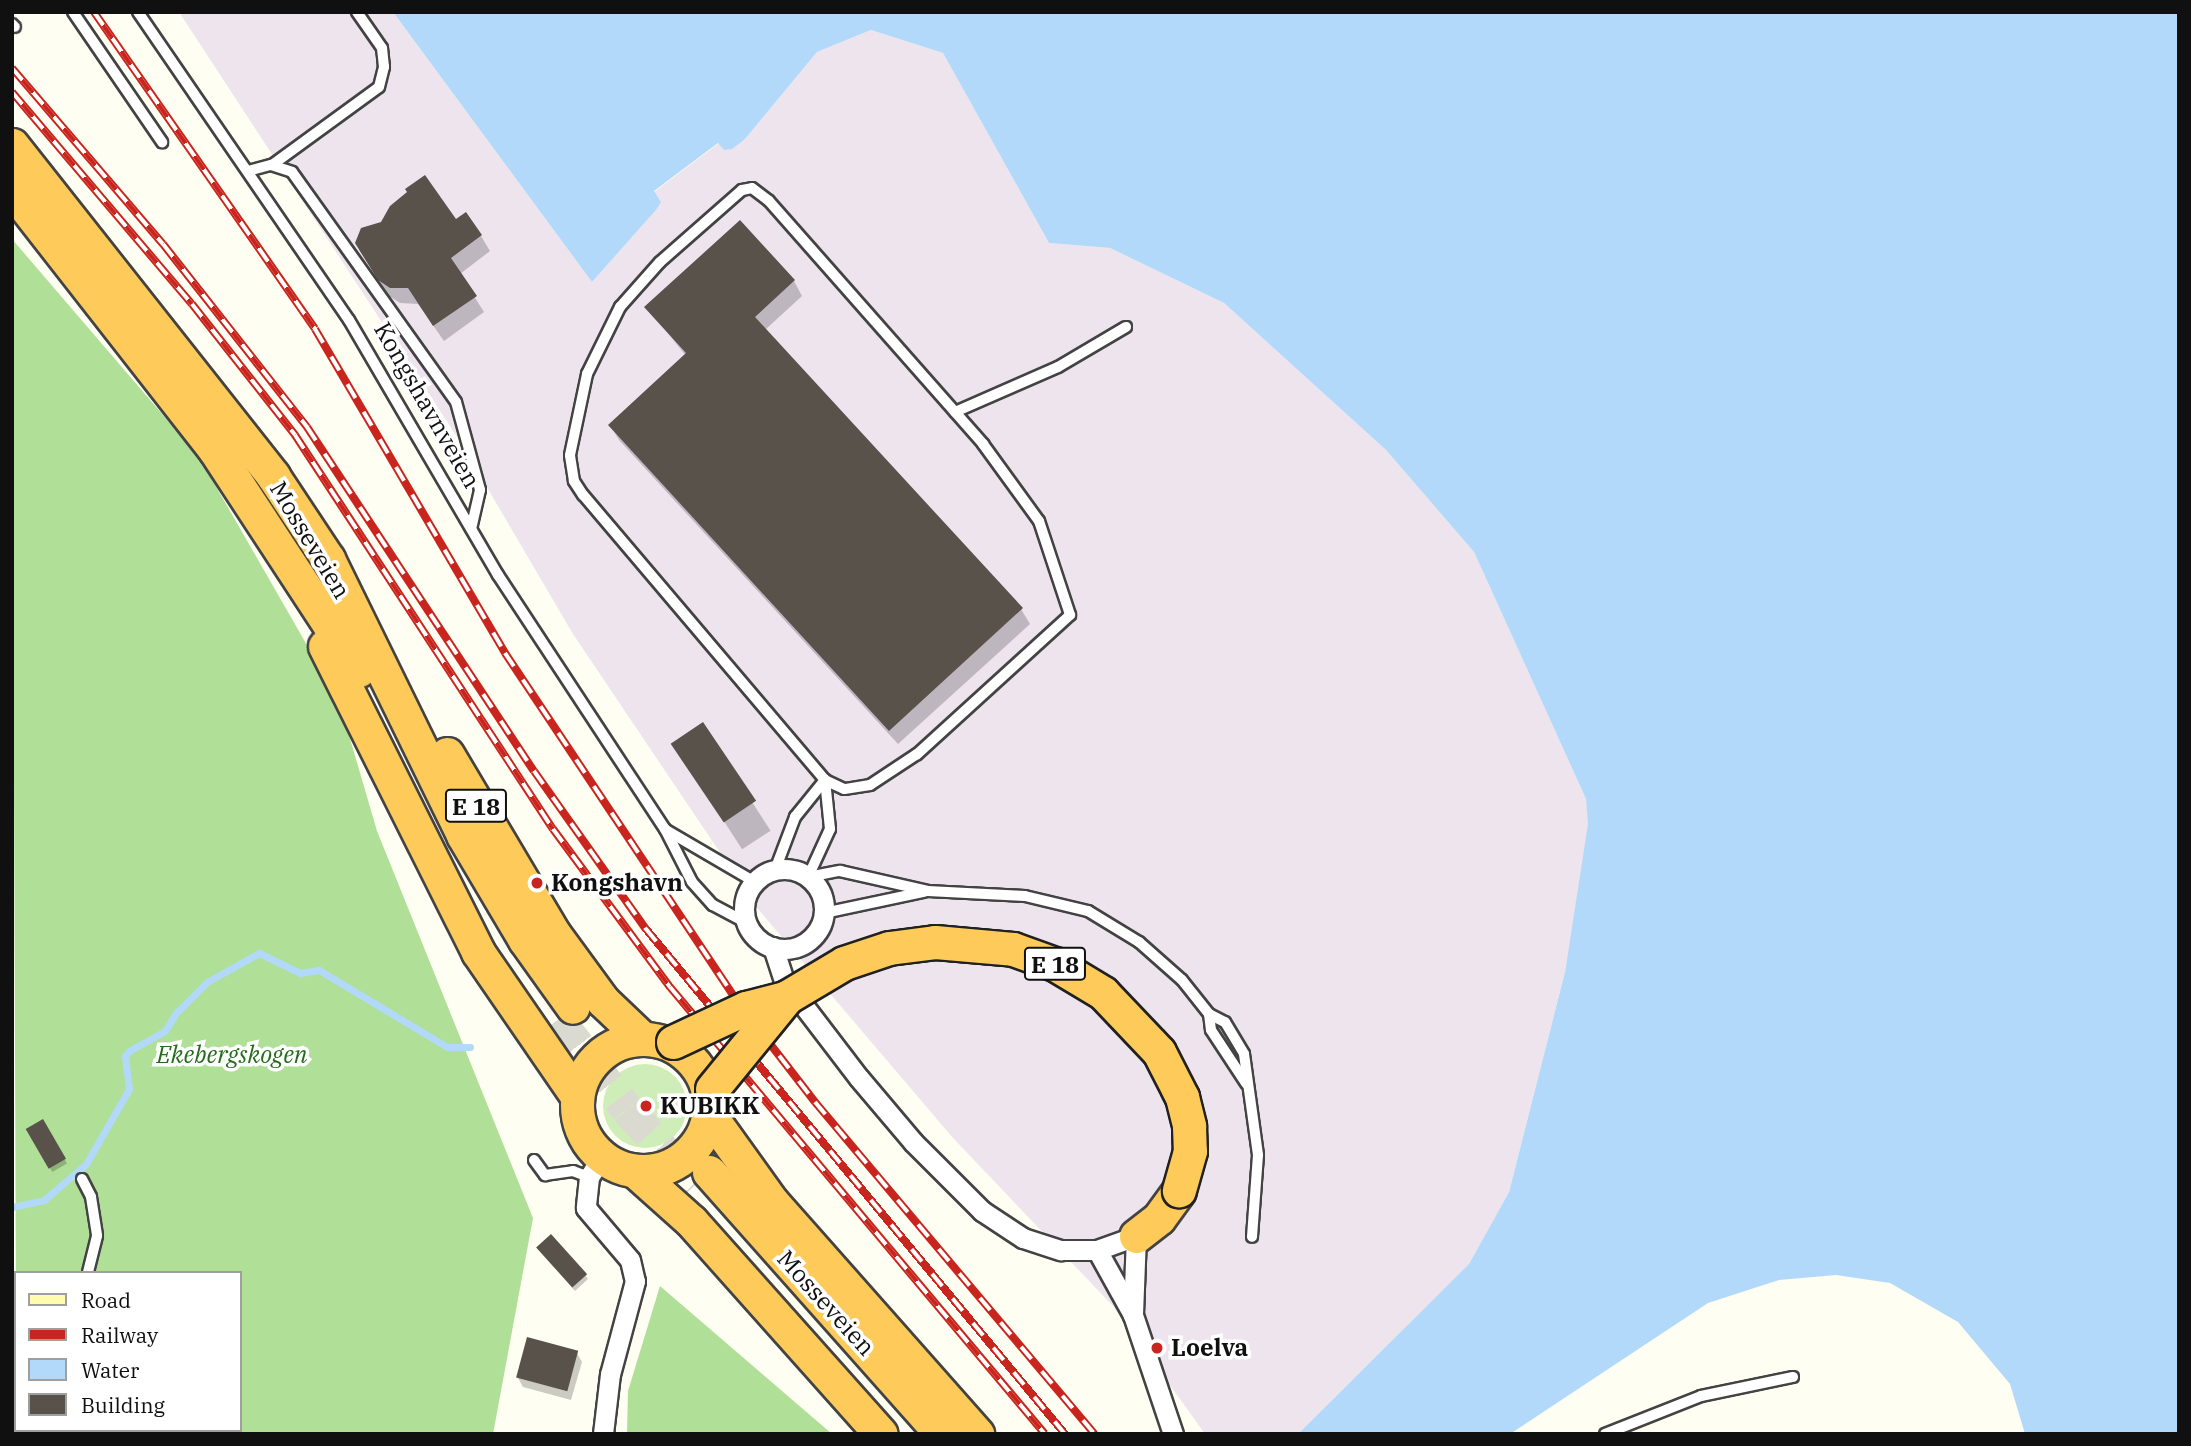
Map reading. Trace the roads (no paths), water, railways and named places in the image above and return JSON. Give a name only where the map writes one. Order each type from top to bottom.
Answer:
[{"type":"highway","name":"Mosseveien","points":[[12,145],[273,476],[328,559],[463,835],[566,1013],[488,917],[345,645],[215,450],[12,190]]},
{"type":"highway","name":"E 18","points":[[328,559],[386,638],[457,774],[554,934],[603,1001],[695,1064],[709,1099],[772,1202],[977,1434]]},
{"type":"highway","name":"E 18","points":[[299,579],[328,656],[478,953],[577,1096],[584,1136],[595,1167]]},
{"type":"highway","name":"E 18","points":[[577,1096],[584,1073],[599,1055],[619,1044],[661,1042],[747,1009],[787,997],[844,963],[911,944],[983,943],[1055,964],[1124,1011],[1169,1068],[1189,1126],[1190,1151],[1179,1190],[1159,1218],[1136,1236]]},
{"type":"highway","name":"E 18","points":[[635,1171],[652,1171],[684,1157],[704,1130],[709,1099],[787,997]]},
{"type":"highway","points":[[595,1167],[635,1171],[691,1221],[881,1434]]},
{"type":"highway","name":"Mosseveien","points":[[916,1434],[702,1179],[942,1434]]},
{"type":"street","points":[[824,1026],[807,941],[824,913],[823,900],[808,877],[775,870],[755,881],[745,902],[748,925],[773,947],[784,980],[824,1026],[881,1106],[982,1211],[1035,1243],[1061,1250],[1097,1250],[1136,1236],[1133,1315]]},
{"type":"street","points":[[773,947],[807,941]]},
{"type":"street","points":[[595,1167],[586,1198],[591,1218],[635,1281],[606,1394],[603,1434]]},
{"type":"street","points":[[1097,1250],[1133,1315],[1173,1434]]},
{"type":"lane","points":[[73,12],[162,142]]},
{"type":"lane","name":"Kongshavnveien","points":[[138,12],[349,320],[537,639],[665,829],[692,882],[713,905],[748,925]]},
{"type":"lane","points":[[248,171],[271,165],[379,87],[384,67],[382,48],[357,12]]},
{"type":"lane","points":[[271,165],[292,172],[456,402],[480,490],[471,528]]},
{"type":"lane","points":[[752,188],[769,201],[955,412],[1039,522],[1070,615],[917,754],[870,785],[844,789],[825,780],[574,481],[571,436],[587,374],[620,307],[633,291],[742,190],[752,188]]},
{"type":"lane","points":[[955,412],[1058,367],[1126,327]]},
{"type":"lane","points":[[775,870],[795,817],[825,780]]},
{"type":"lane","points":[[808,877],[830,829],[825,780]]},
{"type":"lane","name":"Kongshavnveien","points":[[665,829],[755,881]]},
{"type":"lane","points":[[808,877],[840,871],[928,891],[1025,897],[1088,911],[1161,961],[1209,1014],[1225,1021],[1244,1054],[1246,1084],[1258,1155],[1252,1237]]},
{"type":"lane","points":[[824,913],[928,891]]},
{"type":"lane","points":[[1209,1014],[1211,1030],[1246,1084]]},
{"type":"lane","points":[[534,1160],[545,1175],[595,1167]]},
{"type":"lane","points":[[82,1179],[91,1197],[97,1236],[88,1271]]},
{"type":"lane","points":[[1605,1434],[1701,1396],[1793,1377]]},
{"type":"water","points":[[393,12],[2179,12],[2179,1434],[2025,1434],[2010,1384],[1958,1322],[1890,1283],[1836,1275],[1779,1280],[1708,1303],[1510,1434],[1298,1434],[1469,1264],[1509,1192],[1565,972],[1588,824],[1586,799],[1474,552],[1386,450],[1224,303],[1110,248],[1049,243],[943,53],[871,30],[817,52],[745,139],[732,149],[724,150],[718,143],[654,191],[661,202],[656,210],[592,282]]},
{"type":"waterway","points":[[12,1207],[44,1200],[86,1164],[129,1089],[125,1056],[129,1051],[165,1031],[176,1013],[207,982],[259,953],[300,973],[319,970],[447,1047],[470,1047]]},
{"type":"tunnel","points":[[558,1019],[627,1109],[695,1185]]},
{"type":"railway","points":[[94,12],[315,329],[505,653],[740,1005],[815,1102],[1095,1434]]},
{"type":"railway","points":[[12,68],[163,244],[307,427],[534,771],[646,929],[1065,1434]]},
{"type":"railway","points":[[12,92],[192,304],[295,435],[553,829],[670,987],[1045,1434]]},
{"type":"place","name":"Kongshavn","points":[[537,883]]},
{"type":"place","name":"KUBIKK","points":[[646,1106]]},
{"type":"place","name":"Loelva","points":[[1157,1348]]},
{"type":"park label","name":"Ekebergskogen","points":[[232,1055]]}]
